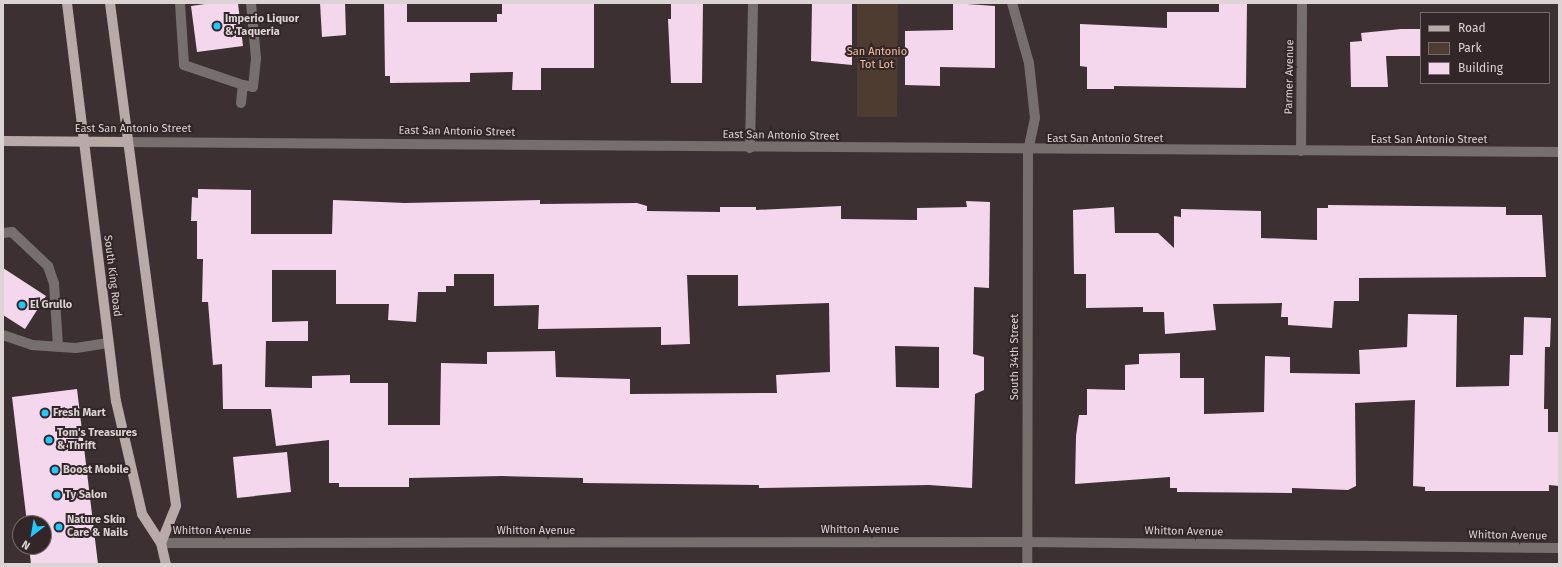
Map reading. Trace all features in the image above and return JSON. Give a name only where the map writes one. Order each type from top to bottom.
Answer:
[{"type":"main road","name":"South King Road","points":[[67,3],[116,401],[142,514],[161,543],[166,564]]},
{"type":"main road","points":[[110,3],[126,142],[176,506],[161,543]]},
{"type":"main road","name":"East San Antonio Street","points":[[3,141],[126,142]]},
{"type":"street","points":[[180,3],[184,65],[243,85],[254,87],[256,58],[251,3]]},
{"type":"street","points":[[750,148],[753,3]]},
{"type":"street","name":"South 34th Street","points":[[1012,3],[1029,63],[1035,118],[1028,151],[1027,564]]},
{"type":"street","name":"Parmer Avenue","points":[[1301,151],[1302,3]]},
{"type":"street","points":[[241,103],[243,85]]},
{"type":"street","name":"East San Antonio Street","points":[[126,142],[1028,151],[1559,152]]},
{"type":"street","points":[[3,233],[12,232],[48,266],[54,283],[58,347]]},
{"type":"street","points":[[3,335],[32,345],[58,347],[76,348],[108,343]]},
{"type":"street","name":"Whitton Avenue","points":[[161,543],[1027,542],[1559,548]]},
{"type":"green space","name":"San Antonio Tot Lot","points":[[857,3],[898,3],[897,117],[857,117]]},
{"type":"building","name":"Imperio Liquor & Taqueria","points":[[212,3],[238,3],[243,46],[197,52],[191,6]]},
{"type":"building","points":[[320,3],[345,3],[346,35],[322,37]]},
{"type":"building","points":[[384,3],[407,3],[407,22],[497,22],[497,14],[502,14],[502,3],[594,3],[594,68],[541,68],[541,90],[512,90],[513,72],[470,73],[470,82],[390,83],[390,76],[385,76]]},
{"type":"building","points":[[671,3],[703,3],[702,83],[671,83],[668,19],[671,19]]},
{"type":"building","points":[[812,3],[852,3],[852,65],[811,61]]},
{"type":"building","points":[[953,3],[995,6],[995,68],[940,67],[940,86],[905,85],[905,31],[953,30]]},
{"type":"building","points":[[1219,3],[1247,3],[1246,88],[1114,86],[1114,89],[1087,89],[1087,67],[1080,66],[1080,24],[1167,28],[1167,12],[1219,12]]},
{"type":"building","points":[[1401,29],[1420,29],[1420,56],[1386,56],[1388,87],[1351,87],[1350,42],[1362,41],[1361,33]]},
{"type":"building","points":[[198,189],[251,190],[251,234],[332,234],[333,200],[405,203],[540,200],[540,204],[637,203],[647,206],[647,211],[720,212],[720,207],[756,207],[756,210],[841,206],[841,219],[917,220],[917,208],[967,207],[966,201],[990,202],[989,288],[974,287],[973,354],[984,357],[984,390],[975,394],[972,488],[929,485],[759,488],[759,485],[583,483],[583,478],[502,476],[409,478],[409,487],[339,487],[339,483],[329,483],[329,440],[276,446],[271,409],[223,409],[222,364],[213,365],[208,302],[202,302],[203,259],[197,259],[197,221],[191,221],[192,197],[198,198]],"holes":[[[272,270],[336,270],[336,304],[389,304],[388,320],[416,322],[418,292],[446,292],[446,286],[454,286],[454,274],[494,274],[494,306],[539,305],[538,329],[661,327],[661,345],[690,344],[687,275],[738,275],[738,306],[829,303],[830,372],[776,375],[777,393],[630,394],[630,379],[556,377],[555,351],[487,352],[487,364],[441,363],[440,425],[388,425],[388,383],[350,383],[350,375],[312,376],[312,388],[265,387],[266,341],[308,341],[308,321],[272,322]],[[895,346],[939,347],[939,388],[896,387]]]},
{"type":"building","points":[[1328,205],[1506,207],[1506,215],[1542,215],[1546,277],[1359,278],[1359,301],[1334,301],[1332,328],[1288,325],[1288,317],[1281,317],[1282,303],[1213,304],[1216,330],[1165,334],[1164,312],[1143,312],[1143,307],[1086,308],[1086,274],[1074,274],[1073,210],[1114,207],[1115,233],[1158,233],[1174,248],[1174,216],[1181,217],[1181,209],[1261,211],[1261,238],[1317,240],[1317,208],[1328,208]]},
{"type":"building","name":"El Grullo","points":[[3,268],[46,296],[25,329],[3,315]]},
{"type":"building","points":[[1408,314],[1457,315],[1456,387],[1509,386],[1510,355],[1523,355],[1524,317],[1551,318],[1550,347],[1545,347],[1544,409],[1548,409],[1548,432],[1559,432],[1559,486],[1549,485],[1549,491],[1425,491],[1425,487],[1413,486],[1415,400],[1355,403],[1356,486],[1348,490],[1292,488],[1292,493],[1177,492],[1177,488],[1170,488],[1170,477],[1075,484],[1076,436],[1079,415],[1087,415],[1087,389],[1125,390],[1125,365],[1139,364],[1139,354],[1180,353],[1180,378],[1204,378],[1204,414],[1264,412],[1265,356],[1290,357],[1290,373],[1360,374],[1359,350],[1407,347]]},
{"type":"building","points":[[77,389],[98,564],[31,564],[30,555],[52,555],[52,515],[26,515],[12,397]]},
{"type":"building","points":[[287,452],[291,492],[237,498],[233,457]]},
{"type":"place","name":"Imperio Liquor & Taqueria","points":[[217,26]]},
{"type":"place","name":"El Grullo","points":[[22,305]]},
{"type":"place","name":"Fresh Mart","points":[[45,413]]},
{"type":"place","name":"Tom's Treasures & Thrift","points":[[49,440]]},
{"type":"place","name":"Boost Mobile","points":[[55,470]]},
{"type":"place","name":"Ty Salon","points":[[57,495]]},
{"type":"place","name":"Nature Skin Care & Nails","points":[[59,527]]}]
